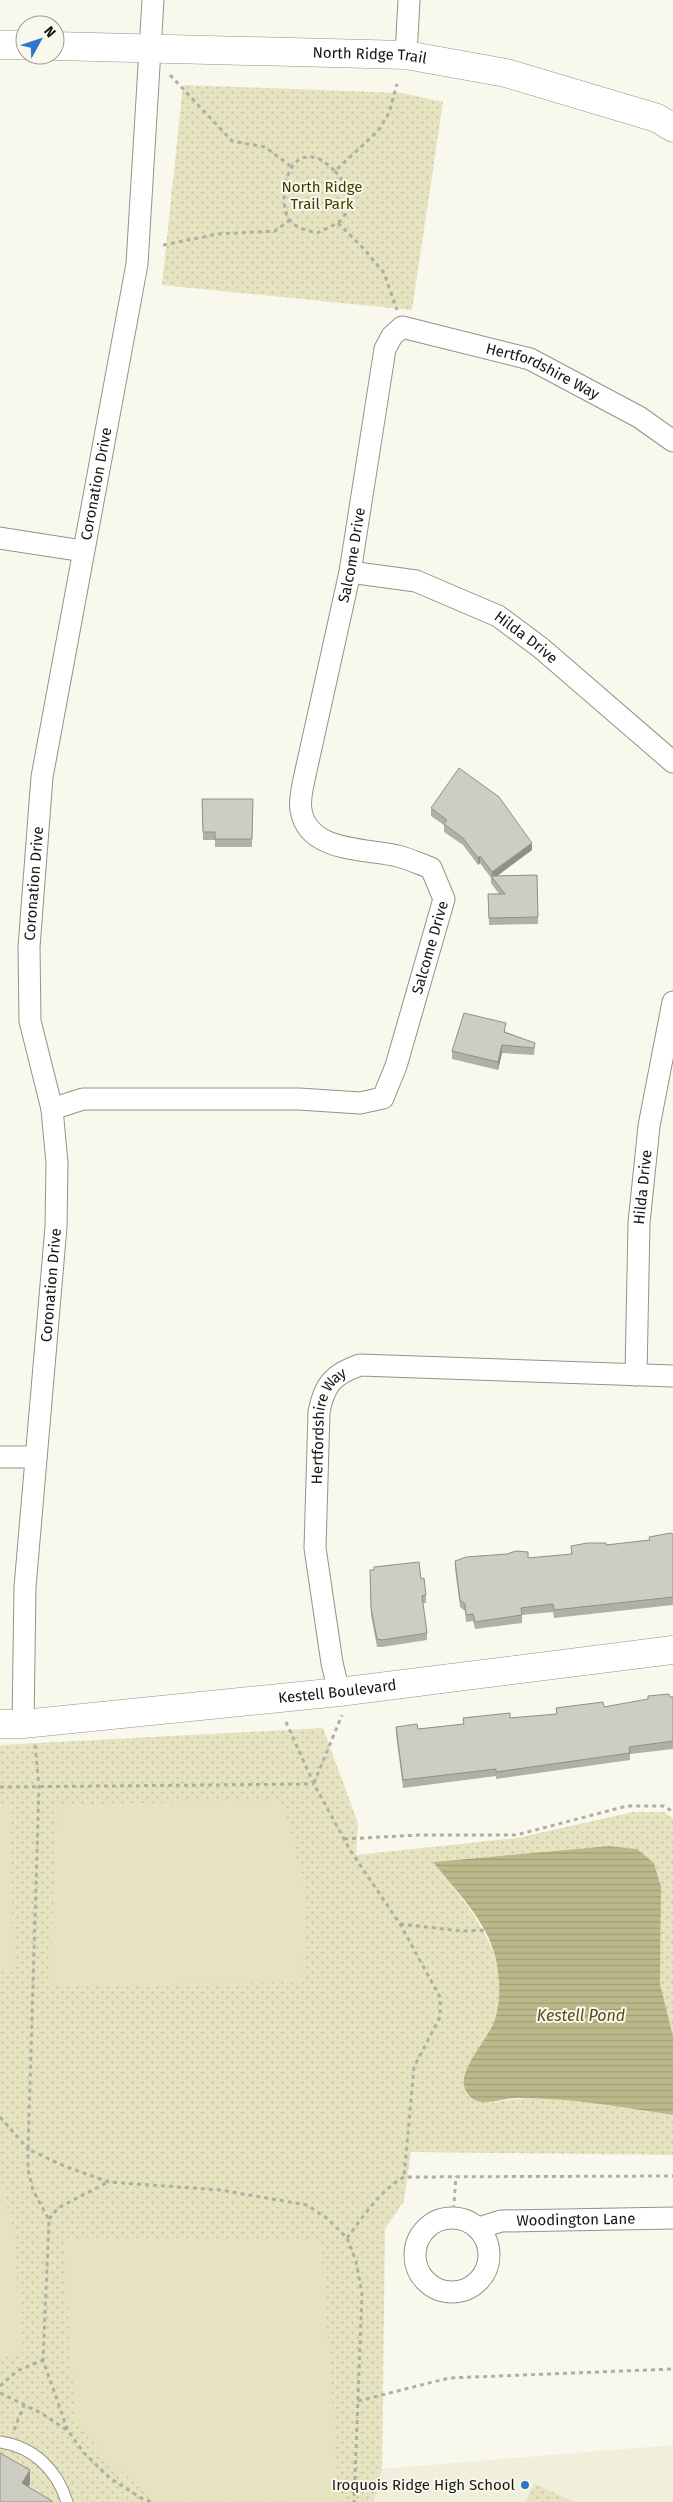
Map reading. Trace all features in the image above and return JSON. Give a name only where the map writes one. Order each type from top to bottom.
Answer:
[{"type":"street","name":"Coronation Drive","points":[[19,1729],[25,1587],[56,1227],[58,1163],[52,1109],[30,1021],[29,947],[42,777],[137,264],[153,0]]},
{"type":"street","points":[[406,55],[409,0]]},
{"type":"street","points":[[0,45],[15,45]]},
{"type":"street","name":"North Ridge Trail","points":[[65,46],[406,55],[506,73],[657,118],[673,128]]},
{"type":"street","name":"Hertfordshire Way","points":[[402,327],[530,359],[639,417],[673,440]]},
{"type":"street","name":"Salcome Drive","points":[[52,1109],[83,1098],[299,1099],[360,1103],[383,1098],[396,1066],[444,900],[431,868],[398,856],[341,846],[322,839],[306,826],[301,809],[304,775],[350,572],[386,349],[392,336],[402,327]]},
{"type":"street","points":[[0,538],[83,551]]},
{"type":"street","name":"Hilda Drive","points":[[350,572],[416,582],[498,616],[541,648],[673,762]]},
{"type":"street","name":"Hilda Drive","points":[[636,1375],[639,1223],[649,1126],[673,1002]]},
{"type":"street","name":"Hertfordshire Way","points":[[340,1704],[315,1548],[319,1412],[323,1390],[342,1371],[360,1366],[673,1376]]},
{"type":"street","points":[[0,1456],[36,1457]]},
{"type":"street","name":"Kestell Boulevard","points":[[19,1729],[340,1704],[673,1650]]},
{"type":"street","points":[[453,2217],[462,2218],[479,2228],[486,2239],[490,2251],[489,2264],[484,2276],[475,2285],[463,2291],[451,2292],[438,2290],[427,2283],[419,2272],[415,2260],[416,2247],[420,2235],[429,2226],[440,2220],[453,2217]]},
{"type":"street","name":"Woodington Lane","points":[[479,2228],[501,2221],[673,2218]]},
{"type":"lane","points":[[4,2443],[28,2451],[56,2474],[67,2502]]},
{"type":"path","points":[[170,75],[232,141],[265,147],[292,167]]},
{"type":"path","points":[[335,171],[378,131],[389,113],[397,84]]},
{"type":"path","points":[[303,157],[312,157],[324,162],[335,171],[349,189],[350,200],[350,209],[338,223],[317,232],[298,227],[290,220],[285,208],[285,190],[292,167],[303,157]]},
{"type":"path","points":[[163,245],[218,234],[275,231],[290,220]]},
{"type":"path","points":[[338,223],[364,249],[384,274],[402,327]]},
{"type":"path","points":[[314,1784],[340,1704]]},
{"type":"path","points":[[286,1722],[314,1784],[344,1839],[400,1924],[440,1997],[440,2017],[414,2067],[404,2177]]},
{"type":"path","points":[[19,1729],[39,1787],[28,2170],[33,2190],[49,2220],[43,2360],[68,2431],[84,2453],[110,2478],[141,2498],[152,2502]]},
{"type":"path","points":[[0,1788],[314,1784]]},
{"type":"path","points":[[344,1839],[419,1834],[516,1835],[627,1806],[664,1806],[673,1812]]},
{"type":"path","points":[[400,1924],[462,1931],[488,1930]]},
{"type":"path","points":[[0,2117],[28,2149],[64,2166],[109,2182],[220,2190],[307,2205],[328,2219],[347,2238],[356,2261],[362,2294],[354,2502]]},
{"type":"path","points":[[453,2217],[456,2176]]},
{"type":"path","points":[[347,2238],[386,2189],[404,2177],[673,2176]]},
{"type":"path","points":[[49,2220],[58,2208],[109,2182]]},
{"type":"path","points":[[0,2386],[17,2371],[43,2360]]},
{"type":"path","points":[[358,2401],[449,2378],[673,2369]]},
{"type":"path","points":[[0,2393],[68,2431]]},
{"type":"path","points":[[4,2443],[24,2405]]},
{"type":"shaded area","name":"Iroquois Ridge High School","points":[[673,2445],[673,2502],[374,2502],[382,2469]]},
{"type":"green space","name":"North Ridge Trail Park","points":[[183,85],[402,93],[443,102],[412,310],[162,285]]},
{"type":"green space","points":[[323,1728],[358,1823],[356,1855],[517,1838],[633,1812],[665,1812],[673,1818],[673,2036],[660,1984],[661,1887],[654,1863],[637,1849],[609,1846],[433,1862],[477,1920],[497,1963],[500,1985],[498,2009],[487,2038],[468,2066],[489,2103],[512,2100],[558,2099],[673,2115],[673,2155],[411,2152],[404,2201],[385,2229],[382,2469],[374,2502],[0,2502],[0,1745]]},
{"type":"green space","points":[[281,1800],[306,1890],[303,1982],[50,1986],[57,1805]]},
{"type":"green space","points":[[9,1803],[14,1972],[0,1972],[0,1804]]},
{"type":"green space","points":[[0,2177],[14,2235],[23,2356],[0,2356]]},
{"type":"green space","points":[[63,2238],[321,2239],[339,2502],[155,2500],[105,2458],[75,2418]]},
{"type":"green space","points":[[534,2484],[575,2502],[526,2502]]},
{"type":"water","name":"Kestell Pond","points":[[609,1846],[637,1849],[654,1863],[661,1887],[660,1984],[673,2036],[673,2115],[558,2100],[512,2098],[490,2102],[477,2101],[466,2091],[464,2083],[465,2074],[493,2025],[496,2016],[499,1994],[497,1963],[485,1930],[433,1862]]},
{"type":"building","points":[[459,768],[499,797],[532,843],[492,872],[480,856],[478,858],[463,838],[444,824],[447,820],[431,808]]},
{"type":"building","points":[[202,799],[253,799],[252,839],[215,839],[215,832],[203,832]]},
{"type":"building","points":[[537,875],[538,917],[489,918],[488,894],[505,894],[491,876]]},
{"type":"building","points":[[464,1013],[506,1023],[504,1032],[535,1043],[534,1048],[502,1045],[498,1062],[452,1051]]},
{"type":"building","points":[[673,1534],[673,1597],[554,1610],[553,1604],[521,1608],[522,1615],[475,1622],[473,1614],[466,1615],[465,1604],[460,1600],[455,1561],[466,1557],[507,1554],[516,1551],[528,1552],[528,1558],[572,1554],[571,1546],[587,1543],[606,1543],[606,1545],[650,1540],[649,1537]]},
{"type":"building","points":[[419,1562],[421,1579],[424,1578],[426,1595],[422,1596],[427,1633],[382,1640],[377,1639],[371,1608],[370,1570],[374,1570],[374,1567]]},
{"type":"building","points":[[669,1694],[670,1697],[673,1697],[673,1741],[629,1747],[630,1753],[496,1772],[496,1769],[403,1780],[396,1727],[417,1724],[418,1729],[464,1724],[463,1718],[510,1713],[510,1718],[557,1714],[556,1708],[603,1702],[604,1707],[648,1699],[648,1696]]},
{"type":"building","points":[[0,2453],[30,2470],[22,2483],[52,2502],[0,2502]]},
{"type":"place","name":"Iroquois Ridge High School","points":[[525,2485]]}]
